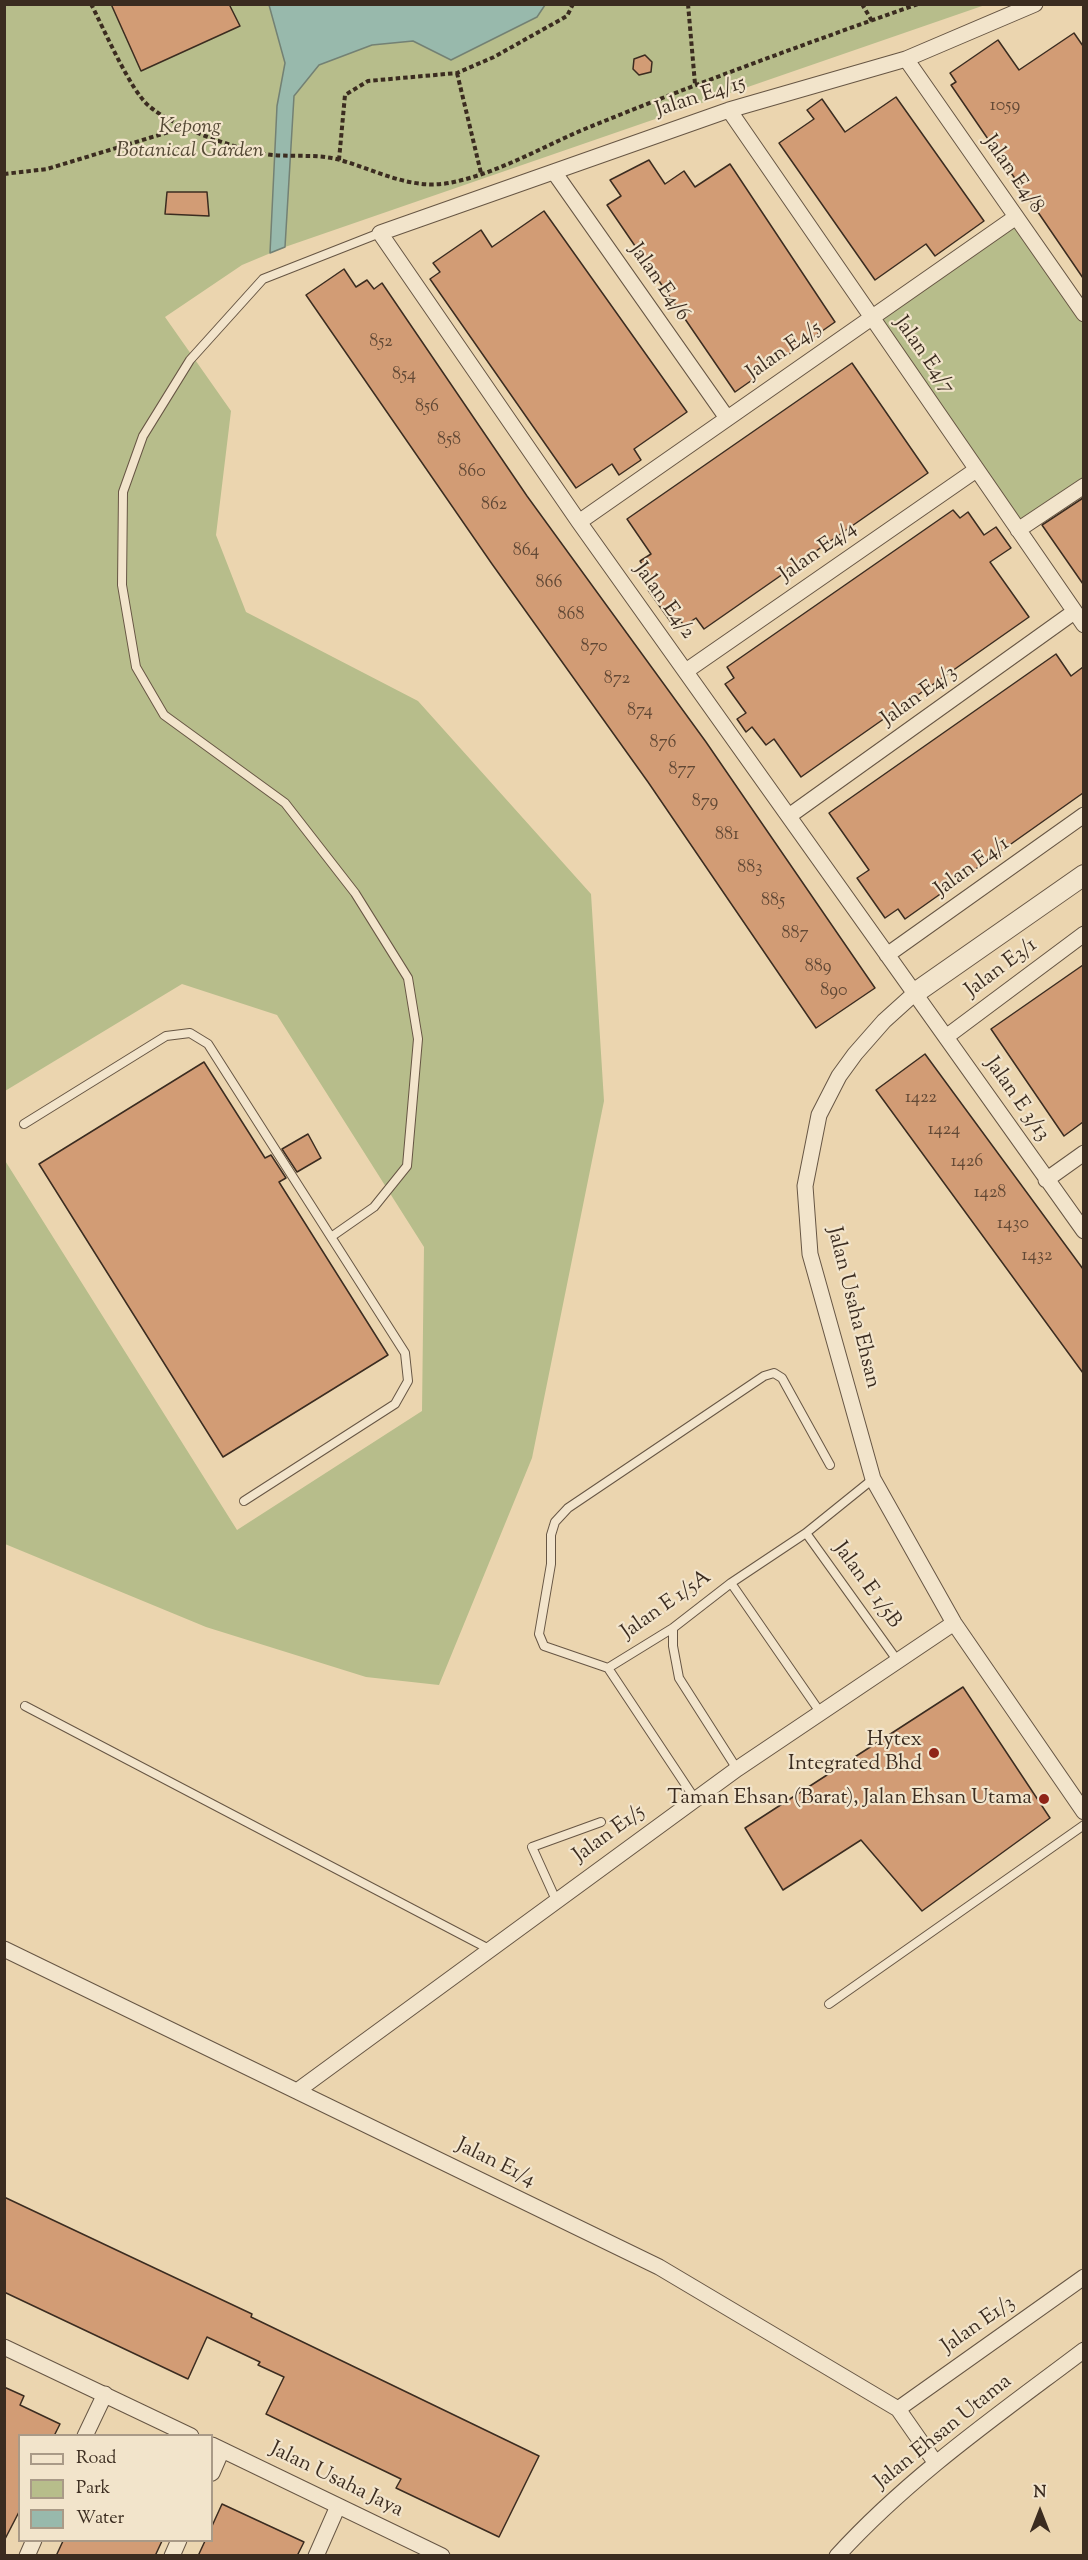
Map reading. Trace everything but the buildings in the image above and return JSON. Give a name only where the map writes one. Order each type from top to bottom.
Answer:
[{"type":"street","name":"Jalan E4/15","points":[[380,233],[729,110],[906,59],[1035,4]]},
{"type":"street","name":"Jalan E4/8","points":[[906,59],[1083,314]]},
{"type":"street","name":"Jalan E4/7","points":[[729,110],[1083,626]]},
{"type":"street","name":"Jalan E4/6","points":[[554,172],[727,418]]},
{"type":"street","name":"Jalan E4/5","points":[[579,522],[1016,217]]},
{"type":"street","name":"Jalan E4/2","points":[[380,233],[579,522],[915,993]]},
{"type":"street","name":"Jalan E4/4","points":[[686,671],[976,470]]},
{"type":"street","points":[[1018,530],[1083,486]]},
{"type":"street","name":"Jalan E4/3","points":[[789,816],[1074,612]]},
{"type":"street","name":"Jalan E4/1","points":[[887,955],[1083,815]]},
{"type":"street","name":"Jalan Usaha Ehsan","points":[[1083,875],[915,993],[884,1022],[838,1076],[819,1115],[805,1186],[810,1254],[873,1479],[954,1623],[1083,1812]]},
{"type":"street","name":"Jalan E3/1","points":[[946,1036],[1083,934]]},
{"type":"street","name":"Jalan E 3/13","points":[[915,993],[1083,1231]]},
{"type":"street","points":[[1046,1180],[1083,1153]]},
{"type":"street","name":"Jalan E1/5","points":[[297,2091],[737,1769],[954,1623]]},
{"type":"street","name":"Jalan E1/4","points":[[4,1949],[659,2267],[898,2409],[935,2462]]},
{"type":"street","name":"Jalan E1/3","points":[[898,2409],[1083,2277]]},
{"type":"street","points":[[4,2347],[187,2434]]},
{"type":"street","name":"Jalan Ehsan Utama","points":[[837,2556],[863,2527],[935,2462],[1083,2350]]},
{"type":"street","points":[[86,2434],[105,2394]]},
{"type":"street","points":[[213,2468],[217,2448]]},
{"type":"street","name":"Jalan Usaha Jaya","points":[[217,2448],[442,2556]]},
{"type":"street","points":[[321,2554],[338,2506]]},
{"type":"street","points":[[27,2556],[34,2542]]},
{"type":"street","points":[[172,2556],[179,2542]]},
{"type":"lane","points":[[331,1237],[374,1207],[407,1166],[418,1039],[408,978],[355,893],[285,803],[164,715],[136,667],[122,585],[123,492],[143,436],[190,360],[263,279],[380,233]]},
{"type":"lane","points":[[24,1124],[166,1036],[190,1033],[208,1044],[405,1353],[408,1381],[394,1404],[244,1501]]},
{"type":"lane","points":[[695,1799],[608,1668],[544,1646],[539,1634],[551,1564],[551,1535],[555,1522],[568,1508],[764,1376],[774,1373],[782,1378],[830,1466]]},
{"type":"lane","name":"Jalan E 1/5A","points":[[608,1668],[673,1628],[731,1583],[806,1533],[873,1479]]},
{"type":"lane","name":"Jalan E 1/5B","points":[[806,1533],[897,1660]]},
{"type":"lane","points":[[731,1583],[820,1712]]},
{"type":"lane","points":[[673,1628],[673,1646],[680,1678],[737,1769]]},
{"type":"lane","points":[[25,1706],[489,1949]]},
{"type":"lane","points":[[556,1900],[532,1847],[601,1822]]},
{"type":"lane","points":[[829,2004],[1083,1825]]},
{"type":"path","points":[[91,4],[126,72],[148,106],[182,128],[266,154],[339,160],[397,180],[429,184],[449,183],[481,173],[529,155],[565,136],[695,84],[918,4]]},
{"type":"path","points":[[339,160],[345,95],[368,81],[457,74],[494,57],[567,16],[573,4]]},
{"type":"path","points":[[688,4],[695,84]]},
{"type":"path","points":[[862,4],[872,21]]},
{"type":"path","points":[[457,74],[481,173]]},
{"type":"path","points":[[4,174],[47,169],[182,128]]},
{"type":"green space","name":"Kepong Botanical Garden","points":[[5,5],[985,5],[285,247],[242,265],[165,317],[231,411],[216,535],[246,612],[418,701],[591,894],[604,1101],[532,1458],[439,1685],[366,1677],[206,1627],[5,1544],[4,1159],[237,1530],[422,1411],[424,1247],[277,1015],[182,984],[5,1091]]},
{"type":"green space","points":[[1016,217],[1083,314],[1083,486],[1018,530],[872,318]]},
{"type":"water","points":[[269,4],[545,5],[537,17],[451,60],[413,41],[372,45],[319,65],[294,96],[285,247],[270,253],[277,106],[285,63]]},
{"type":"place","name":"Hytex Integrated Bhd","points":[[934,1753]]},
{"type":"place","name":"Taman Ehsan (Barat), Jalan Ehsan Utama","points":[[1044,1799]]}]
